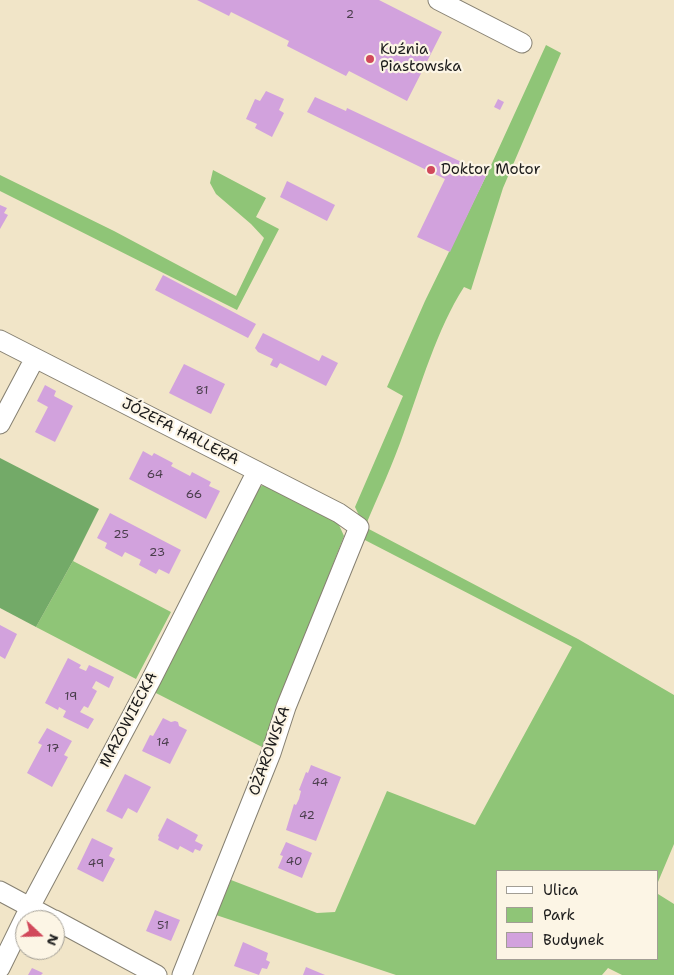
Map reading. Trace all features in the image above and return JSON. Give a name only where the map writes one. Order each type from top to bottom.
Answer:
[{"type":"street","points":[[438,0],[522,43]]},
{"type":"street","name":"JÓZEFA HALLERA","points":[[0,340],[340,513],[359,527]]},
{"type":"street","points":[[0,424],[35,358]]},
{"type":"street","name":"MAZOWIECKA","points":[[0,968],[257,471]]},
{"type":"street","name":"OŻAROWSKA","points":[[182,975],[271,753],[286,707],[359,527]]},
{"type":"street","points":[[0,891],[36,910]]},
{"type":"street","points":[[65,925],[157,975]]},
{"type":"green space","points":[[546,45],[561,53],[503,188],[471,290],[464,287],[454,303],[430,358],[395,456],[365,527],[578,639],[674,695],[674,844],[659,880],[659,870],[497,870],[497,960],[659,960],[659,895],[674,904],[674,975],[622,975],[608,968],[602,975],[396,975],[216,915],[231,880],[317,913],[335,912],[387,791],[475,825],[572,647],[361,538],[365,528],[355,507],[403,396],[387,387],[425,301],[487,174]]},
{"type":"green space","points":[[213,170],[266,198],[256,217],[279,229],[237,310],[0,191],[0,175],[114,231],[236,296],[264,238],[251,224],[216,194],[210,183]]},
{"type":"green space","points":[[0,458],[99,509],[73,561],[36,627],[0,608]]},
{"type":"green space","points":[[267,483],[328,513],[339,525],[344,536],[262,747],[150,690],[256,489]]},
{"type":"green space","points":[[73,561],[171,612],[136,679],[36,627]]},
{"type":"building","name":"Kuźnia Piastowska","points":[[197,0],[379,0],[442,32],[407,101],[349,71],[346,76],[287,46],[289,41],[231,12],[229,16]]},
{"type":"building","points":[[266,91],[284,99],[279,110],[284,113],[272,137],[255,128],[257,124],[246,119],[255,99],[260,101]]},
{"type":"building","points":[[315,97],[346,111],[347,108],[487,174],[450,252],[417,237],[445,179],[307,112]]},
{"type":"building","points":[[498,99],[504,102],[500,110],[494,107]]},
{"type":"building","points":[[287,181],[335,205],[327,221],[280,197]]},
{"type":"building","points":[[0,205],[7,208],[4,213],[8,215],[0,229]]},
{"type":"building","points":[[163,275],[256,324],[248,338],[155,290]]},
{"type":"building","points":[[263,333],[319,361],[322,355],[338,363],[326,386],[280,363],[277,368],[270,365],[273,359],[258,352],[255,348]]},
{"type":"building","points":[[184,364],[225,384],[211,414],[169,393]]},
{"type":"building","points":[[45,385],[56,391],[54,396],[73,406],[55,442],[35,432],[48,407],[37,401]]},
{"type":"building","points":[[143,451],[152,456],[154,453],[173,463],[171,466],[190,476],[192,472],[211,482],[209,486],[220,491],[206,519],[129,479]]},
{"type":"building","points":[[110,513],[181,550],[169,574],[159,569],[156,574],[139,565],[141,560],[125,552],[122,557],[105,548],[107,543],[97,538]]},
{"type":"building","points":[[0,625],[17,634],[5,659],[0,656]]},
{"type":"building","points":[[68,658],[81,665],[79,668],[86,671],[89,665],[114,677],[109,688],[96,681],[92,688],[97,691],[88,708],[84,706],[80,712],[94,719],[88,729],[63,717],[66,711],[59,707],[58,710],[45,703]]},
{"type":"building","points":[[163,718],[171,722],[178,722],[179,726],[187,730],[170,764],[142,751],[150,735],[153,736]]},
{"type":"building","points":[[47,728],[72,741],[64,755],[68,757],[52,787],[27,773],[42,745],[38,743]]},
{"type":"building","points":[[311,765],[341,777],[316,841],[286,830],[294,804],[296,805],[299,799],[301,791],[299,790]]},
{"type":"building","points":[[125,774],[151,787],[137,813],[128,808],[122,819],[106,811]]},
{"type":"building","points":[[167,818],[198,835],[195,841],[203,845],[200,851],[195,849],[193,853],[180,846],[178,850],[158,840],[158,836]]},
{"type":"building","points":[[92,838],[113,848],[109,856],[115,859],[103,882],[77,869]]},
{"type":"building","points":[[286,842],[312,853],[302,878],[278,868],[283,856],[280,855]]},
{"type":"building","points":[[155,910],[180,920],[171,941],[146,931]]},
{"type":"building","points":[[243,942],[268,953],[266,960],[270,962],[267,969],[262,968],[259,975],[234,966]]},
{"type":"building","points":[[306,967],[325,975],[303,975]]},
{"type":"building","points":[[32,968],[43,973],[41,975],[28,975]]},
{"type":"place","name":"Kuźnia Piastowska","points":[[370,59]]},
{"type":"place","name":"Doktor Motor","points":[[431,170]]}]
